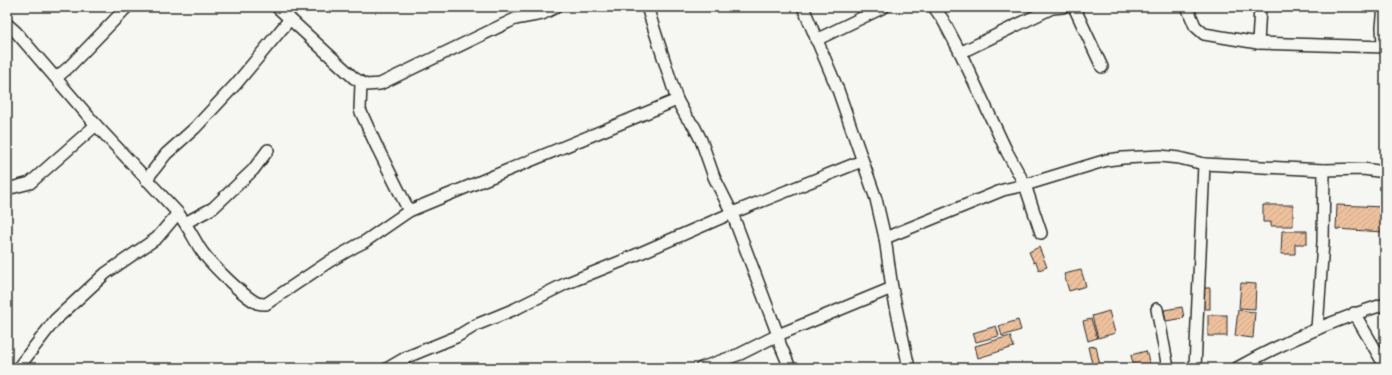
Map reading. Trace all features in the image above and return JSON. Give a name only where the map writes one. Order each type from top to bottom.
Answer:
[{"type":"street","points":[[56,78],[69,67],[127,7]]},
{"type":"street","points":[[277,7],[361,83],[366,85],[380,84],[515,20],[542,14],[556,7]]},
{"type":"street","points":[[647,7],[678,100],[701,140],[714,176],[732,213],[790,368]]},
{"type":"street","points":[[803,7],[838,90],[876,199],[892,288],[909,368]]},
{"type":"street","points":[[816,40],[884,7]]},
{"type":"street","points":[[934,7],[943,20],[960,52],[1007,152],[1025,185],[1041,233]]},
{"type":"street","points":[[960,52],[1052,8],[1063,7]]},
{"type":"street","points":[[1066,7],[1074,7],[1102,67]]},
{"type":"street","points":[[1187,7],[1195,26],[1204,34],[1258,43],[1384,47],[1382,27],[1384,7]]},
{"type":"street","points":[[1258,43],[1260,7]]},
{"type":"street","points":[[146,180],[166,154],[195,128],[236,84],[290,20]]},
{"type":"street","points":[[7,24],[16,32],[96,125],[178,213],[189,227],[200,248],[214,264],[242,292],[258,303],[266,304],[330,261],[364,242],[409,211],[678,100]]},
{"type":"street","points":[[361,83],[360,110],[409,211]]},
{"type":"street","points":[[7,189],[30,183],[96,125]]},
{"type":"street","points":[[185,223],[213,208],[256,167],[268,150]]},
{"type":"street","points":[[884,238],[1003,190],[1025,185],[1094,163],[1123,158],[1160,156],[1178,158],[1204,164],[1324,170],[1363,169],[1385,172]]},
{"type":"street","points":[[388,368],[407,357],[456,336],[476,325],[515,309],[565,284],[732,213],[862,161]]},
{"type":"street","points":[[1195,368],[1204,164]]},
{"type":"street","points":[[1317,329],[1323,242],[1324,170]]},
{"type":"street","points":[[18,368],[55,320],[106,272],[157,238],[178,213]]},
{"type":"street","points":[[701,368],[740,354],[778,335],[892,288]]},
{"type":"street","points":[[1237,368],[1258,356],[1328,323],[1385,304]]},
{"type":"street","points":[[1157,309],[1168,368]]},
{"type":"street","points":[[1354,314],[1385,366]]},
{"type":"building","points":[[1263,205],[1293,205],[1293,226],[1271,226],[1271,222],[1263,222]]},
{"type":"building","points":[[1337,205],[1385,207],[1383,232],[1336,229]]},
{"type":"building","points":[[1282,231],[1307,231],[1307,244],[1295,244],[1295,254],[1281,254]]},
{"type":"building","points":[[1039,247],[1047,267],[1039,270],[1036,262],[1034,263],[1029,252]]},
{"type":"building","points":[[1081,270],[1086,286],[1069,291],[1064,274]]},
{"type":"building","points":[[1241,283],[1256,284],[1255,309],[1239,308]]},
{"type":"building","points":[[1201,288],[1210,288],[1210,309],[1201,309]]},
{"type":"building","points":[[1182,307],[1184,318],[1166,321],[1164,310]]},
{"type":"building","points":[[1238,310],[1255,312],[1253,338],[1235,336]]},
{"type":"building","points":[[1109,311],[1115,333],[1098,338],[1092,316]]},
{"type":"building","points":[[1208,315],[1227,315],[1227,336],[1208,336]]},
{"type":"building","points":[[1091,319],[1097,338],[1088,341],[1083,321]]},
{"type":"building","points":[[1018,320],[1021,330],[1002,336],[999,326]]},
{"type":"building","points":[[996,326],[999,336],[976,342],[973,333]]},
{"type":"building","points":[[1010,336],[1014,347],[978,358],[975,346]]},
{"type":"building","points":[[1096,346],[1100,366],[1093,368],[1088,347]]},
{"type":"building","points":[[1146,351],[1151,368],[1134,368],[1131,355]]}]
